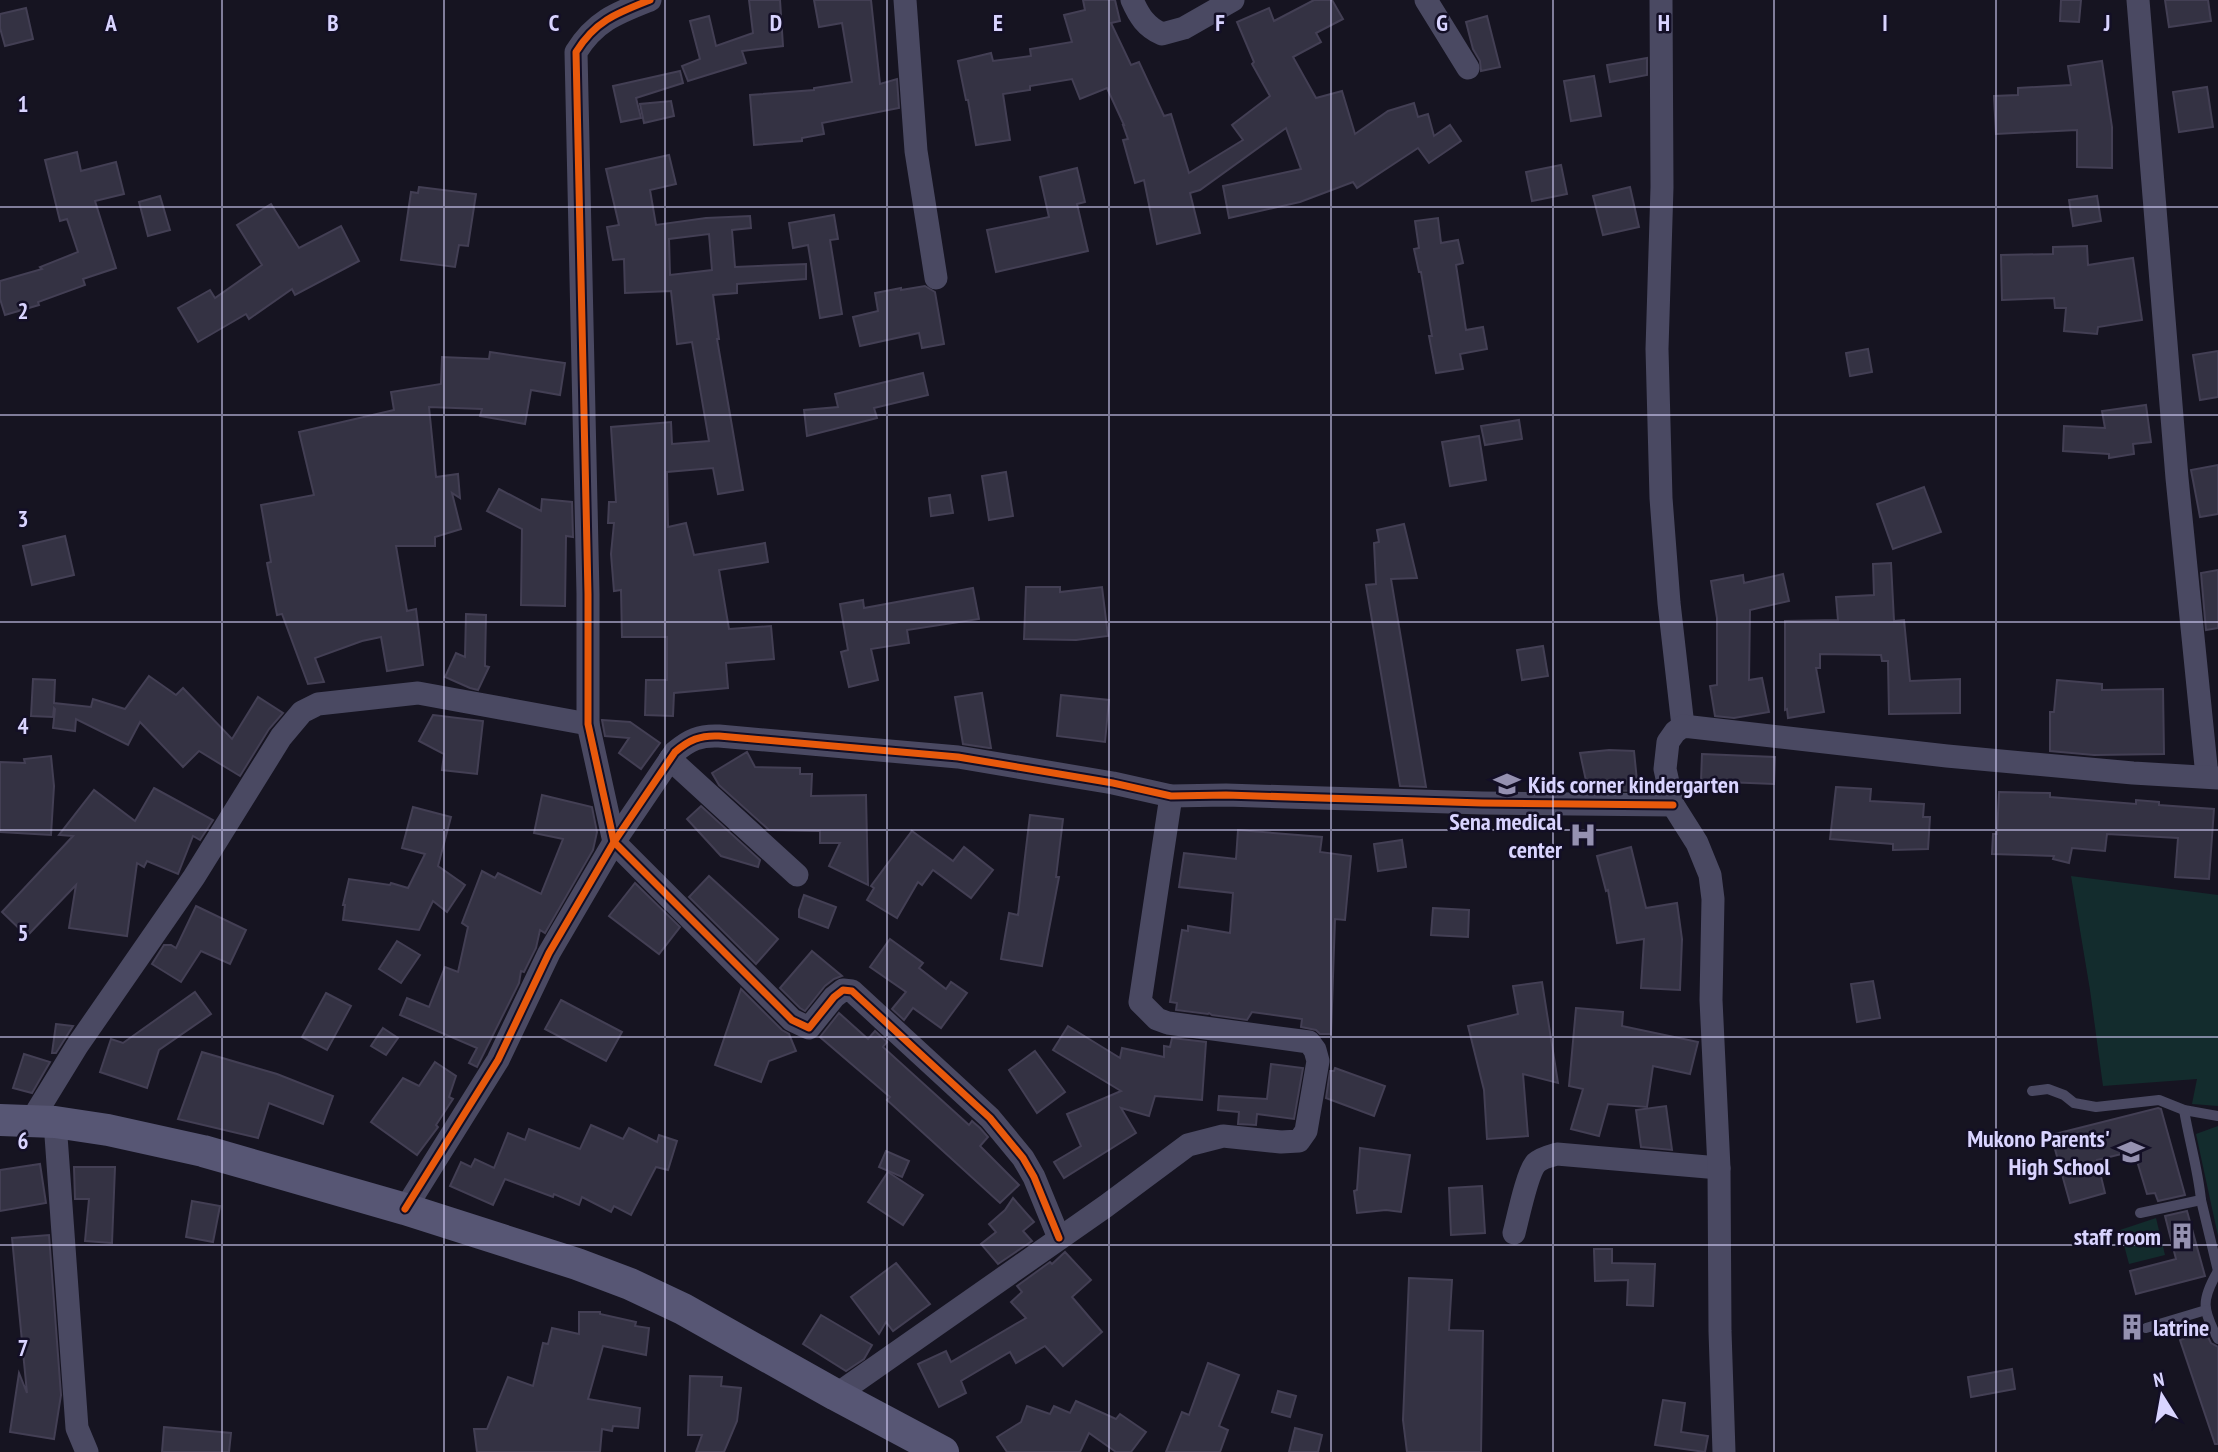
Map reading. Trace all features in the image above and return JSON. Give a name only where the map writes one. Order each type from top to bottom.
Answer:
[{"type":"street","points":[[650,0],[600,23],[576,52],[588,594],[588,724],[614,842],[792,1020],[808,1028],[834,997],[843,990],[852,991],[990,1118],[1023,1158],[1034,1177],[1059,1238]]},
{"type":"street","points":[[905,0],[916,151],[936,278]]},
{"type":"street","points":[[1132,0],[1150,29],[1162,34],[1184,28],[1233,0]]},
{"type":"street","points":[[1426,0],[1468,68]]},
{"type":"street","points":[[1661,0],[1662,187],[1657,349],[1660,458],[1669,603],[1683,726]]},
{"type":"street","points":[[1724,1452],[1719,1168],[1711,1000],[1713,899],[1710,875],[1697,843],[1673,805],[1665,769],[1668,742],[1675,732],[1683,726],[2133,773],[2212,777],[2176,465],[2138,0]]},
{"type":"street","points":[[87,1452],[77,1428],[43,1122],[77,1046],[194,877],[281,737],[302,712],[318,704],[418,693],[588,724]]},
{"type":"street","points":[[405,1209],[498,1060],[549,953],[614,842],[670,759],[688,741],[706,735],[958,757],[1113,783],[1171,796],[1673,805]]},
{"type":"street","points":[[670,759],[797,875]]},
{"type":"street","points":[[836,1395],[1188,1146],[1204,1139],[1223,1136],[1280,1142],[1299,1141],[1306,1131],[1318,1061],[1309,1042],[1168,1023],[1157,1019],[1140,1002],[1171,796]]},
{"type":"street","points":[[0,1120],[108,1130],[203,1151],[405,1209],[577,1264],[630,1284],[683,1309],[943,1452]]},
{"type":"street","points":[[1514,1233],[1529,1178],[1536,1163],[1547,1157],[1557,1154],[1719,1168]]},
{"type":"lane","points":[[2032,1091],[2049,1089],[2074,1103],[2096,1107],[2159,1100],[2184,1110],[2218,1116]]},
{"type":"lane","points":[[2184,1110],[2218,1271],[2206,1293],[2206,1310],[2217,1333]]},
{"type":"lane","points":[[2140,1213],[2201,1200]]},
{"type":"lane","points":[[2146,1328],[2206,1310]]},
{"type":"green space","points":[[2071,876],[2218,895],[2218,1106],[2192,1104],[2197,1079],[2103,1086]]},
{"type":"green space","points":[[2218,1126],[2218,1236],[2196,1134]]},
{"type":"green space","points":[[2156,1218],[2165,1255],[2129,1264],[2120,1230]]},
{"type":"building","points":[[749,0],[780,0],[783,46],[742,51],[746,63],[688,81],[682,66],[700,59],[690,21],[709,16],[716,46],[753,33]]},
{"type":"building","points":[[814,0],[871,0],[880,84],[897,79],[899,108],[822,123],[824,134],[802,138],[802,141],[754,145],[750,95],[814,90],[852,82],[842,23],[819,27]]},
{"type":"building","points":[[1083,0],[1115,0],[1120,21],[1111,23],[1131,65],[1139,62],[1164,116],[1171,114],[1189,173],[1243,140],[1232,125],[1270,96],[1252,64],[1254,62],[1237,22],[1269,8],[1274,21],[1314,0],[1332,0],[1343,19],[1316,33],[1321,42],[1293,57],[1316,98],[1342,91],[1355,134],[1388,111],[1414,103],[1418,117],[1428,114],[1434,136],[1450,125],[1461,141],[1429,163],[1418,148],[1357,188],[1353,182],[1300,202],[1229,218],[1223,186],[1301,169],[1286,128],[1200,190],[1190,193],[1200,233],[1157,244],[1144,180],[1135,183],[1123,140],[1128,139],[1124,125],[1107,88],[1080,99],[1072,79],[1003,94],[1010,140],[976,145],[958,61],[991,53],[993,61],[1031,56],[1030,49],[1072,42],[1064,15],[1085,10]]},
{"type":"building","points":[[2061,0],[2081,0],[2079,22],[2060,21]]},
{"type":"building","points":[[2165,0],[2208,0],[2211,21],[2169,27]]},
{"type":"building","points":[[26,8],[33,39],[5,46],[0,28],[0,14]]},
{"type":"building","points":[[1487,16],[1500,67],[1481,71],[1466,22]]},
{"type":"building","points":[[1647,58],[1647,75],[1610,82],[1607,65]]},
{"type":"building","points":[[2102,61],[2112,127],[2112,168],[2077,167],[2077,130],[1996,134],[1994,96],[2018,95],[2018,88],[2071,85],[2068,66]]},
{"type":"building","points":[[680,71],[683,83],[636,98],[641,118],[621,122],[613,86]]},
{"type":"building","points":[[1594,76],[1601,116],[1571,121],[1564,81]]},
{"type":"building","points":[[2207,87],[2213,127],[2179,132],[2173,92]]},
{"type":"building","points":[[671,101],[674,116],[644,123],[640,104]]},
{"type":"building","points":[[77,152],[81,171],[116,162],[124,194],[95,201],[116,268],[83,279],[85,285],[38,302],[39,305],[5,315],[0,299],[0,281],[42,269],[40,267],[78,252],[67,219],[60,221],[45,160]]},
{"type":"building","points":[[669,155],[676,184],[650,190],[656,225],[706,218],[750,216],[751,228],[732,230],[735,267],[806,264],[806,279],[737,284],[737,293],[713,295],[717,339],[743,490],[718,494],[713,468],[667,472],[668,527],[686,523],[694,555],[765,543],[768,562],[719,570],[729,629],[771,626],[774,659],[726,663],[728,688],[674,693],[673,716],[645,715],[646,680],[667,680],[667,637],[622,637],[621,590],[614,591],[611,554],[614,523],[608,523],[609,502],[616,502],[611,427],[671,422],[672,444],[709,441],[692,342],[677,344],[671,291],[625,293],[624,259],[613,260],[607,227],[619,225],[606,169]],"holes":[[[709,234],[712,270],[670,275],[669,239]]]},
{"type":"building","points":[[1561,165],[1567,194],[1532,201],[1526,172]]},
{"type":"building","points":[[1077,168],[1085,202],[1077,204],[1088,251],[996,272],[987,230],[1049,217],[1040,177]]},
{"type":"building","points":[[419,187],[476,194],[468,246],[459,245],[455,267],[401,260],[411,192],[418,193]]},
{"type":"building","points":[[1630,187],[1639,227],[1603,235],[1593,196]]},
{"type":"building","points":[[160,196],[170,230],[148,236],[139,202]]},
{"type":"building","points":[[2097,196],[2101,221],[2073,226],[2069,200]]},
{"type":"building","points":[[271,204],[299,248],[341,226],[359,261],[295,295],[292,289],[249,319],[246,314],[198,342],[178,308],[210,290],[215,298],[262,265],[237,225]]},
{"type":"building","points":[[834,215],[838,239],[830,240],[842,314],[820,318],[808,245],[793,248],[789,223]]},
{"type":"building","points":[[1438,218],[1441,243],[1458,240],[1463,263],[1456,265],[1466,330],[1483,327],[1487,349],[1460,354],[1463,369],[1436,373],[1421,272],[1414,249],[1419,248],[1415,221]]},
{"type":"building","points":[[2087,246],[2088,265],[2133,258],[2142,320],[2098,327],[2097,334],[2064,331],[2066,308],[2055,308],[2054,298],[2002,300],[2001,255],[2053,254],[2053,247]]},
{"type":"building","points":[[925,286],[935,292],[944,344],[922,348],[919,333],[860,346],[853,317],[878,311],[875,293]]},
{"type":"building","points":[[1868,349],[1872,372],[1850,376],[1846,353]]},
{"type":"building","points":[[2218,351],[2218,397],[2200,400],[2193,355]]},
{"type":"building","points":[[490,352],[565,363],[560,395],[531,390],[525,424],[480,416],[482,409],[429,407],[436,477],[458,474],[460,498],[452,493],[461,529],[435,537],[435,546],[396,546],[407,611],[416,609],[423,665],[387,671],[381,637],[315,658],[324,682],[308,684],[282,614],[277,615],[267,563],[271,562],[261,505],[314,495],[299,432],[394,410],[391,392],[441,384],[442,357],[489,359]]},
{"type":"building","points":[[923,373],[928,395],[874,408],[877,418],[807,436],[804,410],[838,407],[835,394]]},
{"type":"building","points":[[2146,405],[2151,442],[2133,444],[2134,454],[2109,458],[2109,454],[2063,451],[2064,426],[2105,428],[2102,411]]},
{"type":"building","points":[[1519,420],[1522,439],[1485,445],[1481,426]]},
{"type":"building","points":[[1479,436],[1486,480],[1450,486],[1442,442]]},
{"type":"building","points":[[2218,465],[2218,514],[2200,517],[2191,470]]},
{"type":"building","points":[[1006,472],[1013,516],[989,520],[982,476]]},
{"type":"building","points":[[1924,487],[1941,532],[1893,549],[1877,504]]},
{"type":"building","points":[[499,489],[541,511],[542,499],[572,502],[573,537],[566,536],[565,606],[521,605],[522,529],[487,511]]},
{"type":"building","points":[[950,495],[953,513],[931,516],[929,498]]},
{"type":"building","points":[[1404,524],[1417,578],[1391,579],[1426,787],[1400,786],[1366,585],[1376,584],[1374,543],[1379,542],[1377,530]]},
{"type":"building","points":[[65,536],[74,575],[32,585],[23,546]]},
{"type":"building","points":[[1891,563],[1894,621],[1904,620],[1910,681],[1960,679],[1960,713],[1889,714],[1888,661],[1882,661],[1881,655],[1820,654],[1820,668],[1816,668],[1824,712],[1788,718],[1787,709],[1785,710],[1785,621],[1838,620],[1836,597],[1874,595],[1873,564]]},
{"type":"building","points":[[2218,570],[2218,628],[2206,630],[2201,573]]},
{"type":"building","points":[[1783,574],[1789,601],[1750,610],[1749,680],[1762,678],[1769,712],[1734,718],[1715,716],[1710,686],[1717,685],[1717,618],[1711,581],[1743,575],[1744,583]]},
{"type":"building","points":[[1026,587],[1060,587],[1060,592],[1102,587],[1108,636],[1076,640],[1024,639]]},
{"type":"building","points":[[973,588],[979,619],[907,630],[909,643],[871,649],[878,680],[849,687],[841,652],[848,650],[840,604],[863,600],[864,608]]},
{"type":"building","points":[[466,614],[486,615],[485,666],[489,667],[478,690],[445,677],[456,653],[465,657]]},
{"type":"building","points":[[1543,646],[1548,676],[1522,680],[1517,650]]},
{"type":"building","points":[[149,676],[176,695],[183,688],[232,739],[258,697],[283,713],[269,729],[240,776],[199,751],[183,767],[140,722],[128,745],[76,719],[75,731],[53,728],[54,708],[53,717],[31,716],[33,679],[55,680],[54,703],[91,707],[93,699],[125,709]]},
{"type":"building","points":[[2057,680],[2102,684],[2102,690],[2163,689],[2164,754],[2094,755],[2050,751],[2050,712],[2054,712]]},
{"type":"building","points":[[982,693],[991,748],[963,744],[955,697]]},
{"type":"building","points":[[1061,695],[1109,700],[1105,742],[1057,736]]},
{"type":"building","points":[[433,715],[483,721],[477,774],[442,770],[444,754],[419,741]]},
{"type":"building","points":[[602,720],[630,722],[660,743],[641,769],[619,753],[629,738],[605,736]]},
{"type":"building","points":[[1634,751],[1638,791],[1588,790],[1580,753]]},
{"type":"building","points":[[747,752],[755,767],[800,768],[800,774],[812,774],[811,796],[866,795],[868,885],[829,866],[840,843],[820,843],[820,831],[769,830],[719,785],[712,773]]},
{"type":"building","points":[[1702,754],[1775,757],[1774,784],[1701,781]]},
{"type":"building","points":[[51,756],[54,786],[51,835],[0,832],[0,762],[25,763],[24,759]]},
{"type":"building","points":[[1836,787],[1871,789],[1870,801],[1924,804],[1923,817],[1930,817],[1928,849],[1893,850],[1893,844],[1830,839]]},
{"type":"building","points":[[154,788],[213,820],[200,840],[193,836],[178,874],[147,861],[144,867],[137,863],[127,936],[69,928],[76,885],[27,936],[2,912],[73,836],[59,835],[94,790],[135,821]]},
{"type":"building","points":[[1999,792],[2050,793],[2050,797],[2136,804],[2136,800],[2159,802],[2159,805],[2214,809],[2209,879],[2175,877],[2178,838],[2107,834],[2105,851],[2072,848],[2069,863],[2053,859],[2054,856],[1992,854],[1993,834],[1997,834]]},
{"type":"building","points":[[542,795],[592,807],[597,832],[593,850],[545,933],[540,930],[536,948],[524,972],[521,971],[519,983],[477,1067],[469,1063],[477,1048],[400,1015],[407,998],[429,1007],[445,967],[458,972],[468,927],[462,923],[482,871],[495,878],[498,873],[541,894],[563,839],[534,833]]},
{"type":"building","points":[[701,806],[760,860],[758,867],[721,856],[687,819]]},
{"type":"building","points":[[413,807],[451,817],[438,866],[465,885],[447,912],[433,901],[419,930],[343,920],[343,905],[349,879],[391,883],[408,888],[425,854],[402,848]]},
{"type":"building","points":[[1030,815],[1063,819],[1056,877],[1059,877],[1042,966],[1001,959],[1009,913],[1018,915]]},
{"type":"building","points":[[1238,830],[1322,837],[1320,852],[1351,856],[1345,920],[1335,919],[1331,1034],[1320,1034],[1316,1030],[1301,1027],[1302,1019],[1252,1012],[1247,1020],[1176,1010],[1177,1003],[1170,1002],[1182,930],[1188,931],[1188,926],[1230,933],[1233,893],[1179,887],[1184,853],[1236,859]]},
{"type":"building","points":[[912,831],[953,861],[964,847],[993,870],[971,898],[933,870],[922,885],[918,882],[897,918],[867,900],[874,888],[871,886]]},
{"type":"building","points":[[1402,840],[1406,867],[1378,871],[1374,844]]},
{"type":"building","points":[[1631,847],[1646,908],[1677,903],[1682,939],[1680,990],[1641,988],[1644,939],[1617,943],[1608,890],[1606,891],[1597,856]]},
{"type":"building","points":[[709,876],[778,939],[756,964],[689,897]]},
{"type":"building","points":[[635,883],[680,927],[659,954],[609,916]]},
{"type":"building","points":[[804,895],[836,907],[828,928],[799,917]]},
{"type":"building","points":[[196,906],[246,930],[230,964],[201,951],[181,982],[152,964],[164,945],[176,948]]},
{"type":"building","points":[[1433,908],[1469,910],[1468,937],[1431,935]]},
{"type":"building","points":[[890,939],[923,963],[919,968],[946,989],[951,982],[967,993],[941,1028],[913,1008],[904,1020],[892,1009],[906,992],[870,967]]},
{"type":"building","points":[[397,941],[420,955],[401,983],[379,969]]},
{"type":"building","points":[[812,951],[842,976],[825,986],[805,1011],[780,988]]},
{"type":"building","points":[[1873,981],[1880,1018],[1857,1022],[1851,984]]},
{"type":"building","points":[[1542,982],[1558,1083],[1523,1074],[1528,1136],[1487,1139],[1484,1090],[1468,1026],[1518,1014],[1513,986]]},
{"type":"building","points":[[741,989],[789,1034],[796,1051],[769,1061],[761,1082],[715,1065]]},
{"type":"building","points":[[195,992],[211,1014],[159,1050],[147,1088],[100,1072],[111,1039],[123,1043]]},
{"type":"building","points":[[326,993],[351,1006],[327,1050],[302,1037]]},
{"type":"building","points":[[561,1000],[622,1032],[606,1061],[545,1029]]},
{"type":"building","points":[[1576,1008],[1623,1012],[1622,1026],[1698,1042],[1690,1074],[1653,1066],[1647,1107],[1608,1104],[1599,1136],[1571,1129],[1583,1089],[1569,1086]]},
{"type":"building","points":[[839,1013],[868,1039],[875,1031],[887,1042],[883,1047],[969,1125],[972,1121],[988,1137],[980,1146],[1019,1185],[1000,1203],[887,1100],[890,1097],[820,1037]]},
{"type":"building","points":[[56,1024],[73,1026],[56,1053],[52,1053]]},
{"type":"building","points":[[1068,1026],[1120,1058],[1122,1048],[1164,1057],[1164,1046],[1170,1047],[1172,1038],[1206,1042],[1202,1100],[1155,1096],[1149,1116],[1121,1108],[1136,1133],[1064,1178],[1054,1162],[1081,1146],[1067,1114],[1121,1091],[1053,1050]]},
{"type":"building","points":[[383,1028],[398,1038],[386,1055],[371,1046]]},
{"type":"building","points":[[1035,1051],[1065,1092],[1037,1113],[1009,1070]]},
{"type":"building","points":[[202,1052],[277,1074],[333,1096],[323,1124],[269,1103],[258,1138],[178,1119]]},
{"type":"building","points":[[24,1054],[50,1062],[32,1093],[13,1088]]},
{"type":"building","points":[[435,1062],[456,1076],[449,1097],[453,1099],[436,1125],[438,1127],[417,1155],[371,1122],[403,1078],[419,1086]]},
{"type":"building","points":[[1271,1064],[1303,1068],[1294,1119],[1257,1114],[1256,1125],[1238,1124],[1239,1112],[1218,1110],[1219,1096],[1267,1099]]},
{"type":"building","points":[[1335,1068],[1385,1086],[1374,1116],[1326,1098],[1330,1071]]},
{"type":"building","points":[[1666,1106],[1672,1150],[1641,1147],[1636,1110]]},
{"type":"building","points":[[2161,1109],[2185,1195],[2158,1201],[2155,1193],[2147,1194],[2134,1151],[2097,1160],[2105,1193],[2070,1203],[2051,1135]]},
{"type":"building","points":[[591,1125],[623,1139],[629,1128],[657,1142],[659,1135],[677,1141],[668,1170],[656,1167],[631,1215],[614,1206],[611,1212],[582,1197],[579,1205],[505,1179],[493,1205],[450,1186],[461,1162],[471,1167],[475,1159],[494,1168],[508,1133],[525,1140],[529,1129],[580,1149]]},
{"type":"building","points":[[1360,1148],[1410,1155],[1401,1212],[1386,1210],[1357,1213],[1354,1191],[1357,1190]]},
{"type":"building","points":[[886,1151],[909,1161],[902,1177],[879,1167]]},
{"type":"building","points":[[40,1164],[46,1203],[0,1211],[0,1170]]},
{"type":"building","points":[[74,1167],[115,1167],[112,1243],[85,1241],[89,1199],[75,1199]]},
{"type":"building","points":[[888,1172],[923,1195],[903,1225],[868,1202]]},
{"type":"building","points":[[1482,1186],[1485,1233],[1451,1235],[1449,1188]]},
{"type":"building","points":[[1013,1198],[1034,1222],[1023,1231],[1032,1241],[998,1264],[981,1244],[996,1232],[989,1224],[1005,1210]]},
{"type":"building","points":[[192,1201],[220,1206],[213,1242],[186,1237]]},
{"type":"building","name":"staff room","points":[[2187,1211],[2205,1276],[2136,1294],[2130,1271],[2176,1259],[2165,1216]]},
{"type":"building","points":[[49,1235],[61,1395],[54,1439],[10,1432],[19,1373],[27,1393],[12,1238]]},
{"type":"building","points":[[1594,1249],[1612,1249],[1612,1263],[1655,1264],[1653,1306],[1627,1305],[1628,1280],[1595,1281]]},
{"type":"building","points":[[1065,1252],[1091,1280],[1072,1297],[1102,1332],[1063,1366],[1045,1346],[1016,1363],[1010,1352],[961,1381],[966,1393],[939,1407],[918,1364],[946,1351],[951,1362],[1026,1318],[1011,1302],[1022,1292],[1017,1286],[1050,1262],[1052,1264]]},
{"type":"building","points":[[896,1263],[930,1304],[893,1331],[886,1322],[879,1334],[851,1297]]},
{"type":"building","points":[[1409,1278],[1452,1280],[1449,1330],[1483,1331],[1481,1452],[1407,1452],[1403,1420]]},
{"type":"building","points":[[579,1312],[600,1312],[636,1322],[635,1326],[649,1328],[646,1355],[603,1346],[588,1399],[640,1408],[638,1428],[613,1426],[612,1431],[602,1429],[600,1452],[477,1452],[474,1429],[487,1429],[508,1377],[533,1386],[543,1343],[548,1344],[552,1328],[579,1334]]},
{"type":"building","points":[[821,1315],[872,1345],[864,1359],[846,1371],[803,1344]]},
{"type":"building","points":[[2205,1331],[2211,1343],[2218,1347],[2218,1444],[2215,1444],[2180,1340]]},
{"type":"building","points":[[1208,1363],[1239,1375],[1219,1426],[1228,1430],[1220,1452],[1166,1452],[1182,1412],[1189,1415]]},
{"type":"building","points":[[2012,1369],[2015,1389],[1971,1397],[1968,1377]]},
{"type":"building","points":[[690,1376],[722,1377],[721,1386],[741,1388],[737,1421],[724,1452],[696,1452],[702,1435],[688,1435]]},
{"type":"building","points":[[1278,1391],[1296,1396],[1290,1417],[1272,1412]]},
{"type":"building","points":[[1663,1400],[1685,1403],[1681,1432],[1708,1436],[1705,1452],[1655,1445]]},
{"type":"building","points":[[1076,1401],[1116,1419],[1120,1414],[1146,1432],[1131,1452],[1116,1452],[1089,1433],[1080,1452],[1007,1452],[997,1437],[1021,1422],[1027,1406],[1050,1414],[1054,1406],[1070,1413]]},
{"type":"building","points":[[164,1427],[231,1433],[229,1452],[162,1452]]},
{"type":"building","points":[[1295,1428],[1322,1435],[1318,1452],[1289,1452]]},
{"type":"cycle path","points":[[650,0],[599,25],[576,52],[588,594],[588,724],[614,842],[792,1020],[809,1028],[834,997],[843,990],[852,991],[990,1118],[1023,1158],[1034,1177],[1059,1238]]},
{"type":"cycle path","points":[[405,1209],[498,1060],[549,953],[614,842],[675,752],[695,739],[719,736],[958,757],[1113,783],[1171,796],[1673,805]]},
{"type":"place","name":"Kids corner kindergarten","points":[[1507,784]]},
{"type":"place","name":"Sena medical center","points":[[1583,835]]},
{"type":"place","name":"Mukono Parents' High School","points":[[2131,1152]]},
{"type":"place","name":"staff room","points":[[2182,1236]]},
{"type":"place","name":"latrine","points":[[2132,1327]]}]
